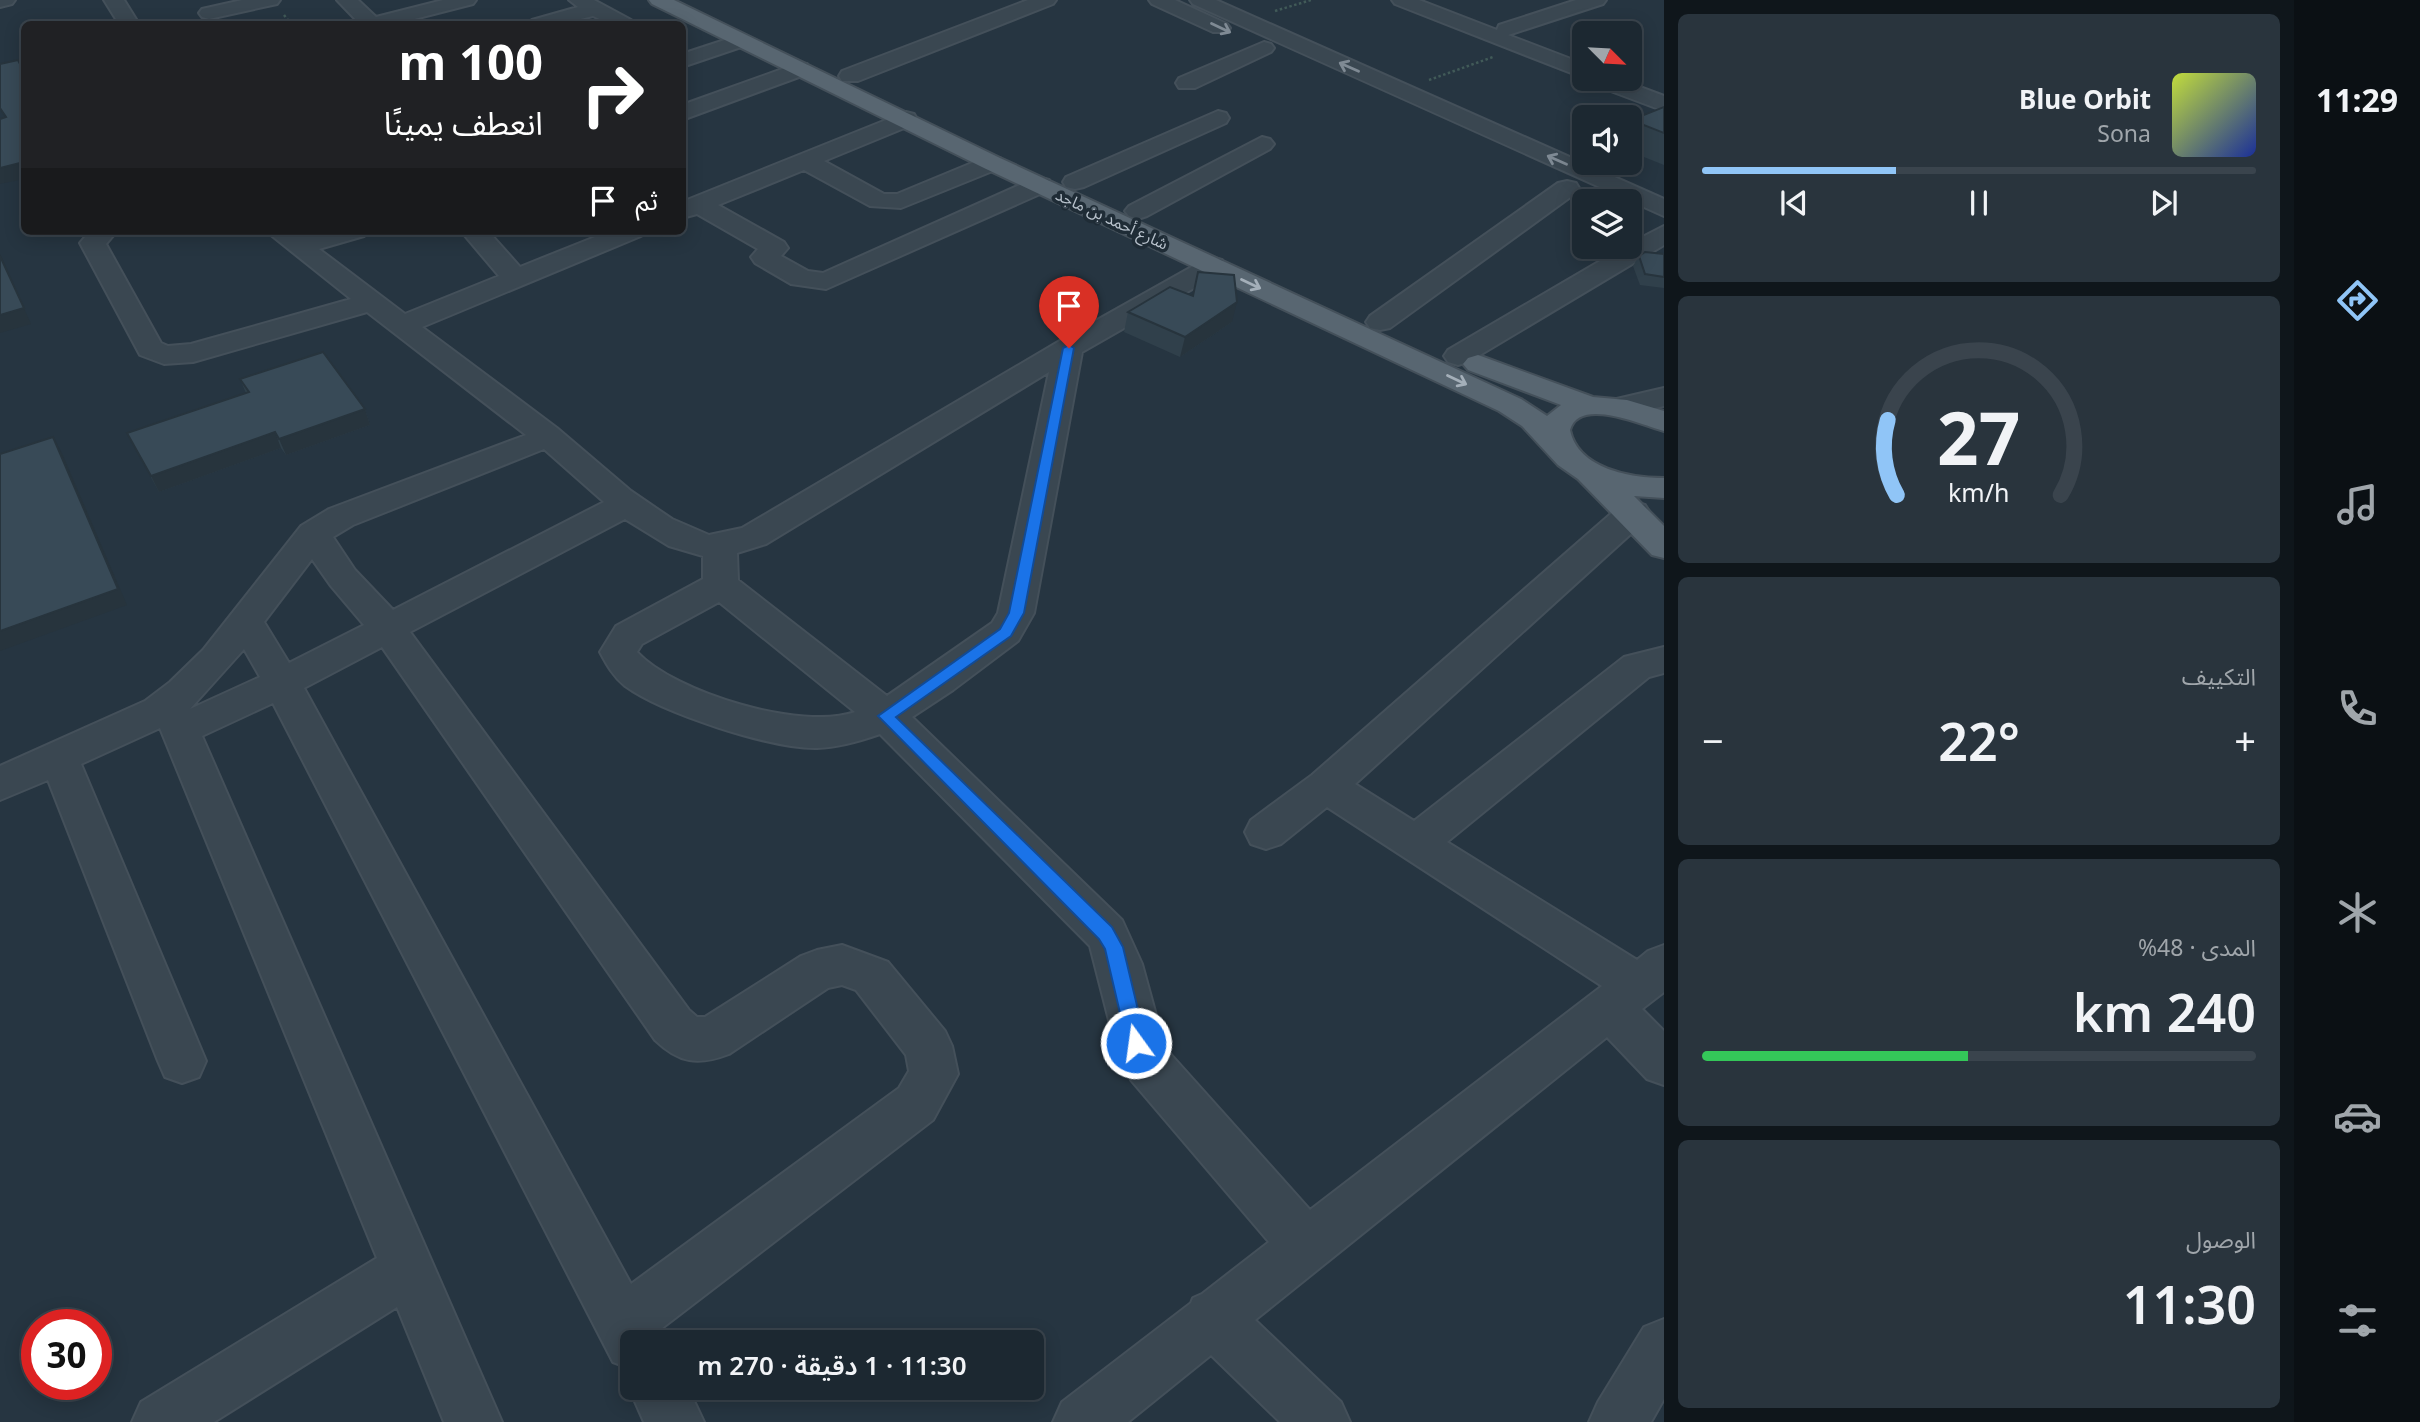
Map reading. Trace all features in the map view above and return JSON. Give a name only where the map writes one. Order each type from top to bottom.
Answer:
[{"type":"main road","name":"شارع أحمد بن ماجد","points":[[659,0],[992,163],[1510,405],[1533,419],[1633,513],[1664,547]]},
{"type":"main road","name":"شارع أحمد بن ماجد","points":[[690,0],[1075,182],[1458,356],[1604,407],[1664,422]]},
{"type":"main road","points":[[1558,444],[1554,431],[1559,419],[1572,410],[1604,407]]},
{"type":"main road","points":[[1582,467],[1605,479],[1630,486],[1664,488]]},
{"type":"street","points":[[114,0],[127,21]]},
{"type":"street","points":[[208,13],[270,0]]},
{"type":"street","points":[[347,0],[370,21]]},
{"type":"street","points":[[385,21],[466,0]]},
{"type":"street","points":[[850,76],[1046,0]]},
{"type":"street","points":[[1159,0],[1572,190]]},
{"type":"street","points":[[1200,0],[1664,208]]},
{"type":"street","points":[[1402,0],[1572,67]]},
{"type":"street","points":[[1433,0],[1572,55]]},
{"type":"street","points":[[1506,29],[1596,0]]},
{"type":"street","points":[[546,21],[587,4],[618,21]]},
{"type":"street","points":[[686,58],[740,41]]},
{"type":"street","points":[[1187,83],[1264,48]]},
{"type":"street","points":[[686,111],[799,69]]},
{"type":"street","points":[[1642,84],[1664,94]]},
{"type":"street","points":[[1642,89],[1664,94]]},
{"type":"street","points":[[1075,182],[1218,118]]},
{"type":"street","points":[[691,208],[906,119]]},
{"type":"street","points":[[1138,211],[1262,144]]},
{"type":"street","points":[[804,160],[887,203],[901,201],[992,163]]},
{"type":"street","points":[[691,208],[775,248],[764,257],[801,278],[821,282],[840,277],[1040,185]]},
{"type":"street","points":[[1380,321],[1567,188]]},
{"type":"street","points":[[1642,222],[1664,232]]},
{"type":"street","points":[[1458,356],[1664,232]]},
{"type":"street","points":[[100,235],[93,243],[150,349],[164,355],[193,353],[372,302]]},
{"type":"street","points":[[289,239],[322,235]]},
{"type":"street","points":[[477,235],[515,278]]},
{"type":"street","points":[[402,324],[622,235]]},
{"type":"street","points":[[289,239],[548,437],[627,504],[685,538],[703,545],[720,565],[886,716],[1106,933],[1114,947],[1136,1043],[1148,1064],[1307,1246]]},
{"type":"street","points":[[1069,348],[1016,613],[1011,624],[1005,632],[886,716],[848,730],[817,734],[774,727],[730,715],[657,688],[622,661],[618,652],[622,641],[754,536],[1069,348],[1213,266]]},
{"type":"street","points":[[1604,407],[1664,397]]},
{"type":"street","points":[[174,717],[245,620],[313,534],[341,517],[548,437]]},
{"type":"street","points":[[0,784],[128,726],[174,717],[282,683],[627,504]]},
{"type":"street","points":[[1266,832],[1326,786],[1633,513]]},
{"type":"street","points":[[313,534],[343,579],[388,628],[672,1025],[687,1039],[712,1039],[817,970],[842,965],[872,976],[928,1046],[934,1074],[916,1104],[632,1330]]},
{"type":"street","points":[[245,620],[282,683],[626,1330]]},
{"type":"street","points":[[1416,843],[1637,667],[1664,660]]},
{"type":"street","points":[[174,717],[473,1422]]},
{"type":"street","points":[[59,758],[182,1061]]},
{"type":"street","points":[[1326,786],[1637,986],[1664,1063]]},
{"type":"street","points":[[1082,1422],[1212,1317],[1307,1246],[1637,986]]},
{"type":"street","points":[[161,1422],[408,1269]]},
{"type":"street","points":[[1212,1317],[1321,1422]]},
{"type":"street","points":[[1618,1422],[1664,1347]]},
{"type":"street","points":[[663,1400],[675,1422]]},
{"type":"path","points":[[1399,90],[1521,47]]},
{"type":"building","points":[[18,60],[21,66],[21,163],[0,168],[0,119],[6,117],[0,108],[0,64]]},
{"type":"building","points":[[1664,107],[1664,133],[1642,124],[1642,116]]},
{"type":"building","points":[[1642,254],[1664,254],[1664,277],[1645,274],[1640,259]]},
{"type":"building","points":[[0,256],[24,308],[0,315]]},
{"type":"building","points":[[1198,272],[1234,275],[1237,302],[1185,337],[1128,312],[1170,287],[1193,296]]},
{"type":"building","points":[[323,352],[365,409],[279,439],[275,432],[151,476],[127,433],[249,392],[240,379]]},
{"type":"building","points":[[53,437],[118,589],[0,631],[0,454]]},
{"type":"route","points":[[1069,348],[1016,613],[1011,624],[1005,632],[886,716],[1106,933],[1114,947],[1136,1043]]}]
